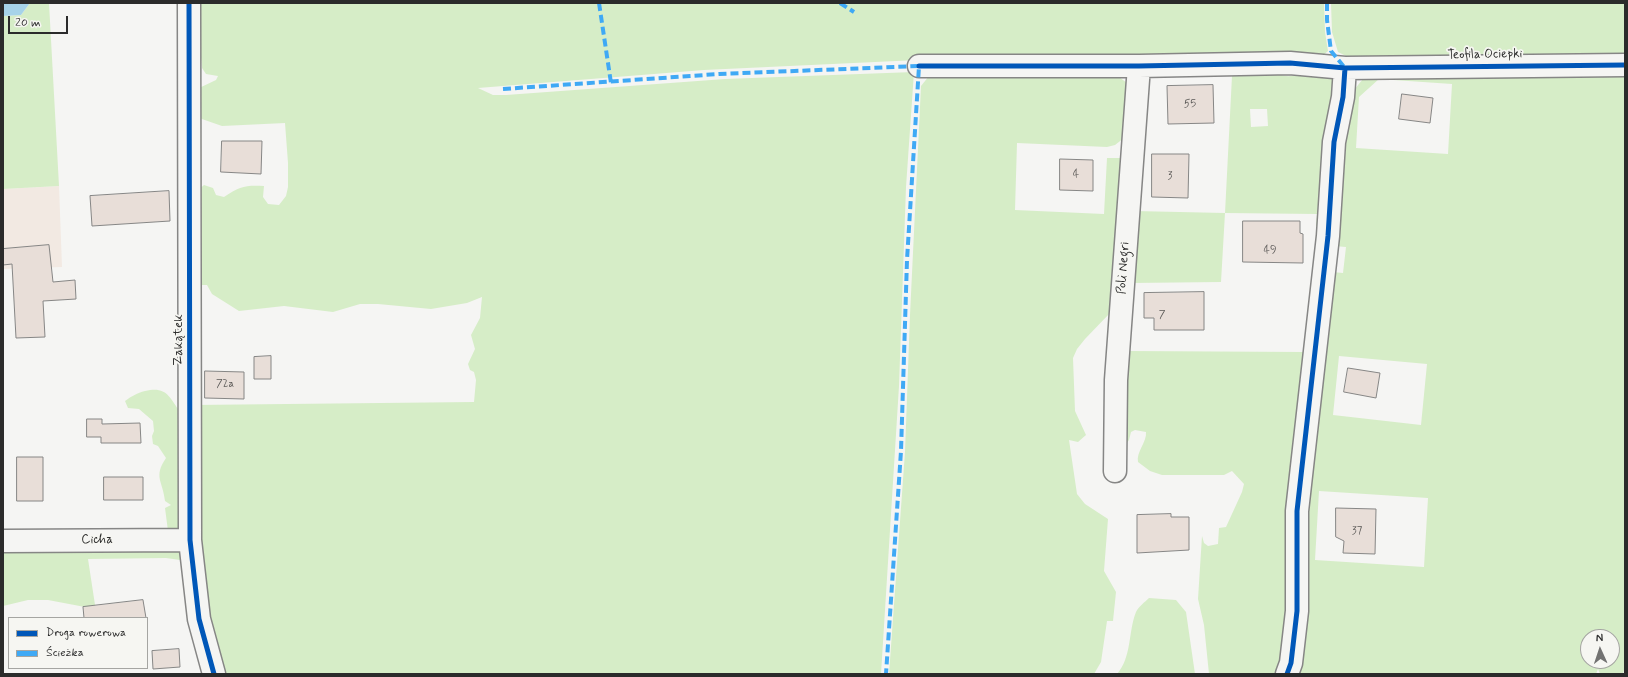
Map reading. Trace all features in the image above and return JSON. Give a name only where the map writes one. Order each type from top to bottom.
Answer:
[{"type":"street","name":"Zakątek","points":[[189,3],[190,540],[199,619],[214,674]]},
{"type":"street","name":"Teofila Ociepki","points":[[919,66],[1139,66],[1290,62],[1345,68],[1625,65]]},
{"type":"street","name":"Poli Negri","points":[[1115,471],[1116,380],[1139,66]]},
{"type":"street","points":[[1286,674],[1291,663],[1297,610],[1297,511],[1328,236],[1334,142],[1343,97],[1345,68]]},
{"type":"street","name":"Cicha","points":[[3,541],[190,540]]},
{"type":"shaded area","points":[[59,186],[62,267],[3,269],[3,189]]},
{"type":"green space","points":[[30,3],[49,3],[59,186],[3,189],[3,16],[21,15]]},
{"type":"green space","points":[[196,3],[1324,3],[1325,32],[1328,51],[1319,59],[918,60],[704,70],[478,88],[493,95],[506,95],[725,79],[914,72],[906,187],[899,386],[881,674],[224,674],[222,659],[215,647],[180,537],[168,531],[165,508],[171,505],[165,501],[159,475],[162,464],[166,458],[158,446],[153,444],[153,421],[139,409],[128,408],[125,401],[132,396],[145,391],[158,390],[170,397],[180,412],[193,405],[474,402],[476,380],[474,372],[470,370],[468,364],[475,349],[471,335],[480,318],[482,297],[467,303],[431,309],[378,304],[360,304],[333,312],[284,306],[239,311],[212,294],[207,285],[199,285],[197,191],[204,185],[213,188],[216,195],[224,197],[234,190],[243,187],[264,186],[263,197],[268,204],[279,205],[286,196],[288,187],[288,163],[285,123],[222,126],[199,118],[197,89],[216,80],[218,76],[206,74],[202,68]]},
{"type":"green space","points":[[1331,3],[1625,3],[1625,60],[1348,57],[1338,52],[1332,32]]},
{"type":"green space","points":[[1267,70],[1284,76],[1293,76],[1301,71],[1334,78],[1324,225],[1316,226],[1317,214],[1225,213],[1232,76],[1198,75]],"holes":[[[1250,109],[1267,109],[1268,126],[1251,127]]]},
{"type":"green space","points":[[1115,74],[1127,83],[1124,138],[1115,145],[1107,147],[1017,143],[1015,210],[1104,214],[1107,158],[1123,158],[1110,313],[1085,339],[1077,349],[1073,358],[1075,411],[1086,435],[1078,442],[1069,440],[1077,494],[1085,504],[1108,519],[1104,571],[1116,592],[1113,621],[1107,621],[1101,662],[1094,674],[889,674],[905,452],[921,86],[929,76]]},
{"type":"green space","points":[[1625,74],[1625,666],[1623,674],[1600,674],[1598,669],[1596,674],[1293,674],[1302,551],[1332,272],[1343,273],[1346,247],[1334,246],[1349,96],[1363,79]],"holes":[[[1379,79],[1452,84],[1448,154],[1356,148],[1359,97]],[[1339,356],[1427,364],[1421,425],[1333,415]],[[1319,491],[1428,498],[1424,567],[1315,560]]]},
{"type":"green space","points":[[1134,211],[1225,213],[1221,282],[1131,283]]},
{"type":"green space","points":[[1127,351],[1304,352],[1281,674],[1209,674],[1204,625],[1198,599],[1202,536],[1204,543],[1208,546],[1218,544],[1219,528],[1226,527],[1242,492],[1244,484],[1232,471],[1224,475],[1162,475],[1150,471],[1138,462],[1146,432],[1135,430],[1131,432],[1129,440],[1124,447]]},
{"type":"green space","points":[[3,547],[180,550],[187,561],[166,558],[88,559],[97,617],[85,607],[48,600],[28,600],[3,606]]},
{"type":"green space","points":[[1149,598],[1176,600],[1186,612],[1195,674],[1117,674],[1125,660],[1136,612]]},
{"type":"water","points":[[3,3],[30,3],[21,15],[3,16]]},
{"type":"building","points":[[1213,85],[1214,123],[1168,124],[1167,86]]},
{"type":"building","points":[[1402,94],[1433,98],[1430,123],[1399,119]]},
{"type":"building","points":[[222,141],[262,141],[261,174],[221,172]]},
{"type":"building","points":[[1152,154],[1189,154],[1188,198],[1152,197]]},
{"type":"building","points":[[1060,159],[1093,160],[1093,191],[1060,190]]},
{"type":"building","points":[[169,191],[170,221],[92,226],[90,196]]},
{"type":"building","points":[[1243,221],[1300,221],[1300,233],[1303,234],[1303,263],[1243,262]]},
{"type":"building","points":[[49,245],[53,282],[75,280],[76,299],[43,301],[45,337],[16,338],[12,264],[3,265],[3,249]]},
{"type":"building","points":[[1204,292],[1204,330],[1154,330],[1154,318],[1144,318],[1144,293]]},
{"type":"building","points":[[271,356],[271,379],[254,379],[254,357]]},
{"type":"building","points":[[1348,368],[1380,373],[1376,398],[1344,392]]},
{"type":"building","points":[[205,371],[244,372],[244,399],[205,398]]},
{"type":"building","points":[[87,419],[102,419],[102,424],[140,423],[141,443],[101,443],[101,437],[87,437]]},
{"type":"building","points":[[17,457],[43,457],[43,501],[17,501]]},
{"type":"building","points":[[104,477],[143,477],[143,500],[104,500]]},
{"type":"building","points":[[1336,508],[1376,509],[1375,554],[1343,553],[1344,541],[1336,537]]},
{"type":"building","points":[[1171,514],[1171,517],[1189,517],[1189,550],[1137,553],[1137,515]]},
{"type":"building","points":[[143,600],[146,617],[84,617],[83,607]]},
{"type":"building","points":[[179,649],[180,667],[153,669],[152,651]]},
{"type":"marked path","points":[[599,3],[611,83]]},
{"type":"marked path","points":[[840,3],[854,12]]},
{"type":"marked path","points":[[1327,3],[1327,20],[1331,51],[1345,68]]},
{"type":"marked path","points":[[503,89],[719,74],[919,66],[907,260],[901,451],[886,674]]},
{"type":"cycle path","points":[[189,3],[190,540],[199,619],[214,674]]},
{"type":"cycle path","points":[[919,66],[1139,66],[1290,63],[1345,68],[1625,65]]},
{"type":"cycle path","points":[[1287,674],[1291,663],[1297,611],[1297,511],[1328,236],[1334,142],[1343,97],[1345,68]]}]
